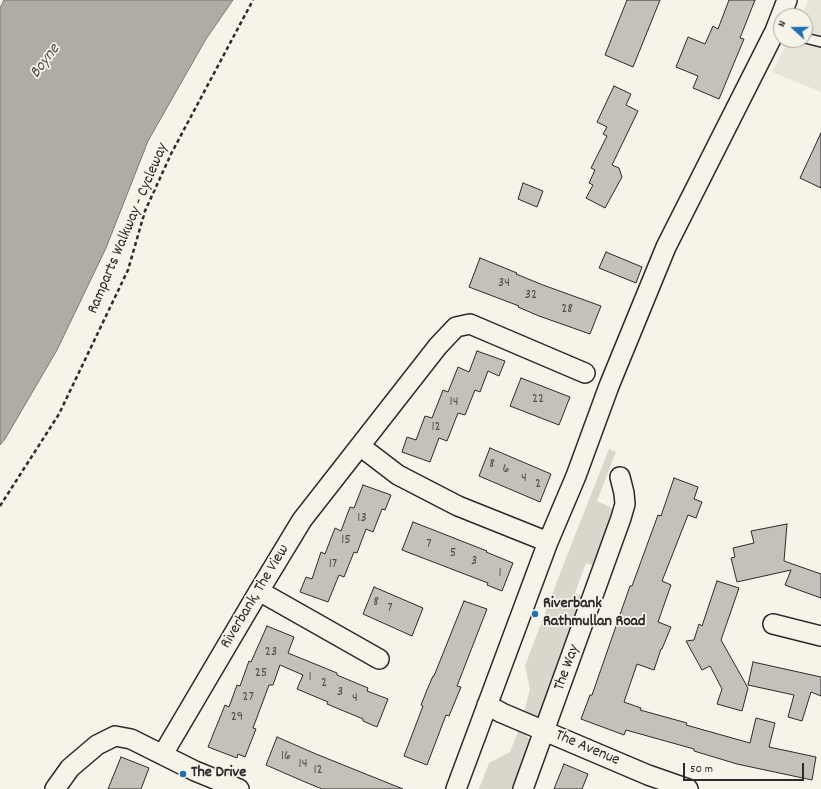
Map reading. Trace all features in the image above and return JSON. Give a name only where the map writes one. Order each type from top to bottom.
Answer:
[{"type":"street","points":[[456,789],[548,542],[576,476],[609,386],[666,247],[773,42]]},
{"type":"street","name":"Riverbank, The View","points":[[163,754],[302,520],[438,346],[456,328],[470,324],[585,373]]},
{"type":"street","points":[[360,446],[398,475],[458,506],[548,542]]},
{"type":"street","name":"The Way","points":[[523,789],[624,511],[626,504],[620,477]]},
{"type":"street","points":[[259,591],[378,659]]},
{"type":"street","points":[[773,624],[821,636]]},
{"type":"street","name":"The Avenue","points":[[487,705],[499,712],[648,775],[688,789]]},
{"type":"street","points":[[55,789],[70,768],[97,745],[115,736],[131,739],[195,771],[239,789]]},
{"type":"path","name":"Ramparts Walkway - Cycleway","points":[[0,506],[59,414],[128,270],[145,211],[171,154],[253,0]]},
{"type":"shaded area","points":[[808,0],[821,0],[821,92],[772,72],[785,48],[813,48],[813,8],[805,8]]},
{"type":"shaded area","points":[[609,449],[616,452],[597,501],[610,507],[616,514],[597,567],[586,563],[575,593],[586,598],[542,715],[537,717],[533,716],[524,712],[530,689],[525,666]]},
{"type":"shaded area","points":[[518,731],[525,734],[533,747],[516,789],[479,789],[489,763],[510,752]]},
{"type":"water","name":"Boyne","points":[[4,0],[233,0],[206,39],[148,141],[106,248],[57,350],[5,439],[0,445],[0,8]]},
{"type":"building","points":[[627,0],[660,0],[633,67],[605,55]]},
{"type":"building","points":[[729,0],[755,0],[740,38],[744,39],[719,99],[693,88],[698,76],[676,67],[688,37],[705,44],[713,26],[718,29]]},
{"type":"building","points":[[614,86],[631,94],[626,105],[638,111],[612,165],[619,168],[622,177],[605,208],[586,198],[593,185],[589,183],[595,170],[591,168],[607,136],[603,134],[607,127],[597,122]]},
{"type":"building","points":[[821,133],[821,188],[800,178]]},
{"type":"building","points":[[523,183],[543,191],[537,207],[518,199]]},
{"type":"building","points":[[606,252],[642,267],[636,283],[599,268]]},
{"type":"building","points":[[480,258],[543,285],[601,306],[590,334],[539,316],[518,307],[519,306],[469,287]]},
{"type":"building","points":[[477,351],[505,361],[499,376],[488,371],[480,392],[475,390],[465,415],[458,413],[447,441],[439,438],[430,462],[402,452],[407,437],[416,440],[425,416],[432,418],[443,390],[448,392],[458,367],[469,372]]},
{"type":"building","points":[[521,378],[570,397],[559,425],[510,406]]},
{"type":"building","points":[[490,448],[551,474],[540,502],[479,476]]},
{"type":"building","points":[[674,478],[698,487],[694,499],[702,502],[696,518],[688,515],[662,581],[671,585],[658,622],[671,627],[661,649],[654,670],[637,664],[624,702],[641,708],[640,710],[687,723],[686,725],[750,743],[756,718],[775,723],[769,747],[816,757],[812,780],[737,764],[694,751],[694,749],[626,730],[624,735],[581,719],[590,695],[592,695],[630,586],[632,586],[658,515],[661,516]]},
{"type":"building","points":[[363,485],[391,495],[385,510],[382,509],[373,532],[366,529],[357,553],[354,552],[344,577],[339,575],[328,602],[300,592],[306,577],[312,579],[321,552],[325,554],[335,528],[341,531],[350,507],[354,508]]},
{"type":"building","points":[[413,522],[487,551],[486,552],[513,563],[502,591],[487,585],[488,583],[402,550]]},
{"type":"building","points":[[787,524],[784,561],[821,574],[821,598],[785,585],[791,570],[737,582],[731,558],[735,557],[733,548],[754,543],[751,531]]},
{"type":"building","points":[[717,581],[739,588],[721,640],[748,688],[742,711],[717,704],[722,689],[710,666],[702,670],[686,641],[694,640],[699,624],[702,626]]},
{"type":"building","points":[[374,587],[423,608],[412,636],[363,614]]},
{"type":"building","points":[[464,601],[487,609],[457,686],[461,687],[449,716],[446,715],[427,765],[404,756],[423,706],[421,705]]},
{"type":"building","points":[[267,626],[294,637],[288,653],[337,673],[337,675],[368,688],[367,691],[388,699],[377,727],[363,721],[363,719],[327,704],[328,702],[297,689],[303,675],[280,665],[273,685],[269,685],[253,728],[256,729],[245,757],[238,754],[237,758],[208,747],[225,705],[229,707],[237,685],[240,686],[249,661],[251,662]]},
{"type":"building","points":[[753,662],[821,677],[821,696],[811,692],[802,721],[788,717],[794,695],[748,685]]},
{"type":"building","points":[[277,737],[403,789],[322,789],[305,782],[266,765]]},
{"type":"building","points":[[121,757],[149,768],[141,789],[108,789]]},
{"type":"building","points":[[564,764],[588,774],[582,789],[554,789]]},
{"type":"place","name":"Riverbank Rathmullan Road","points":[[535,614]]},
{"type":"place","name":"The Drive","points":[[183,774]]}]
